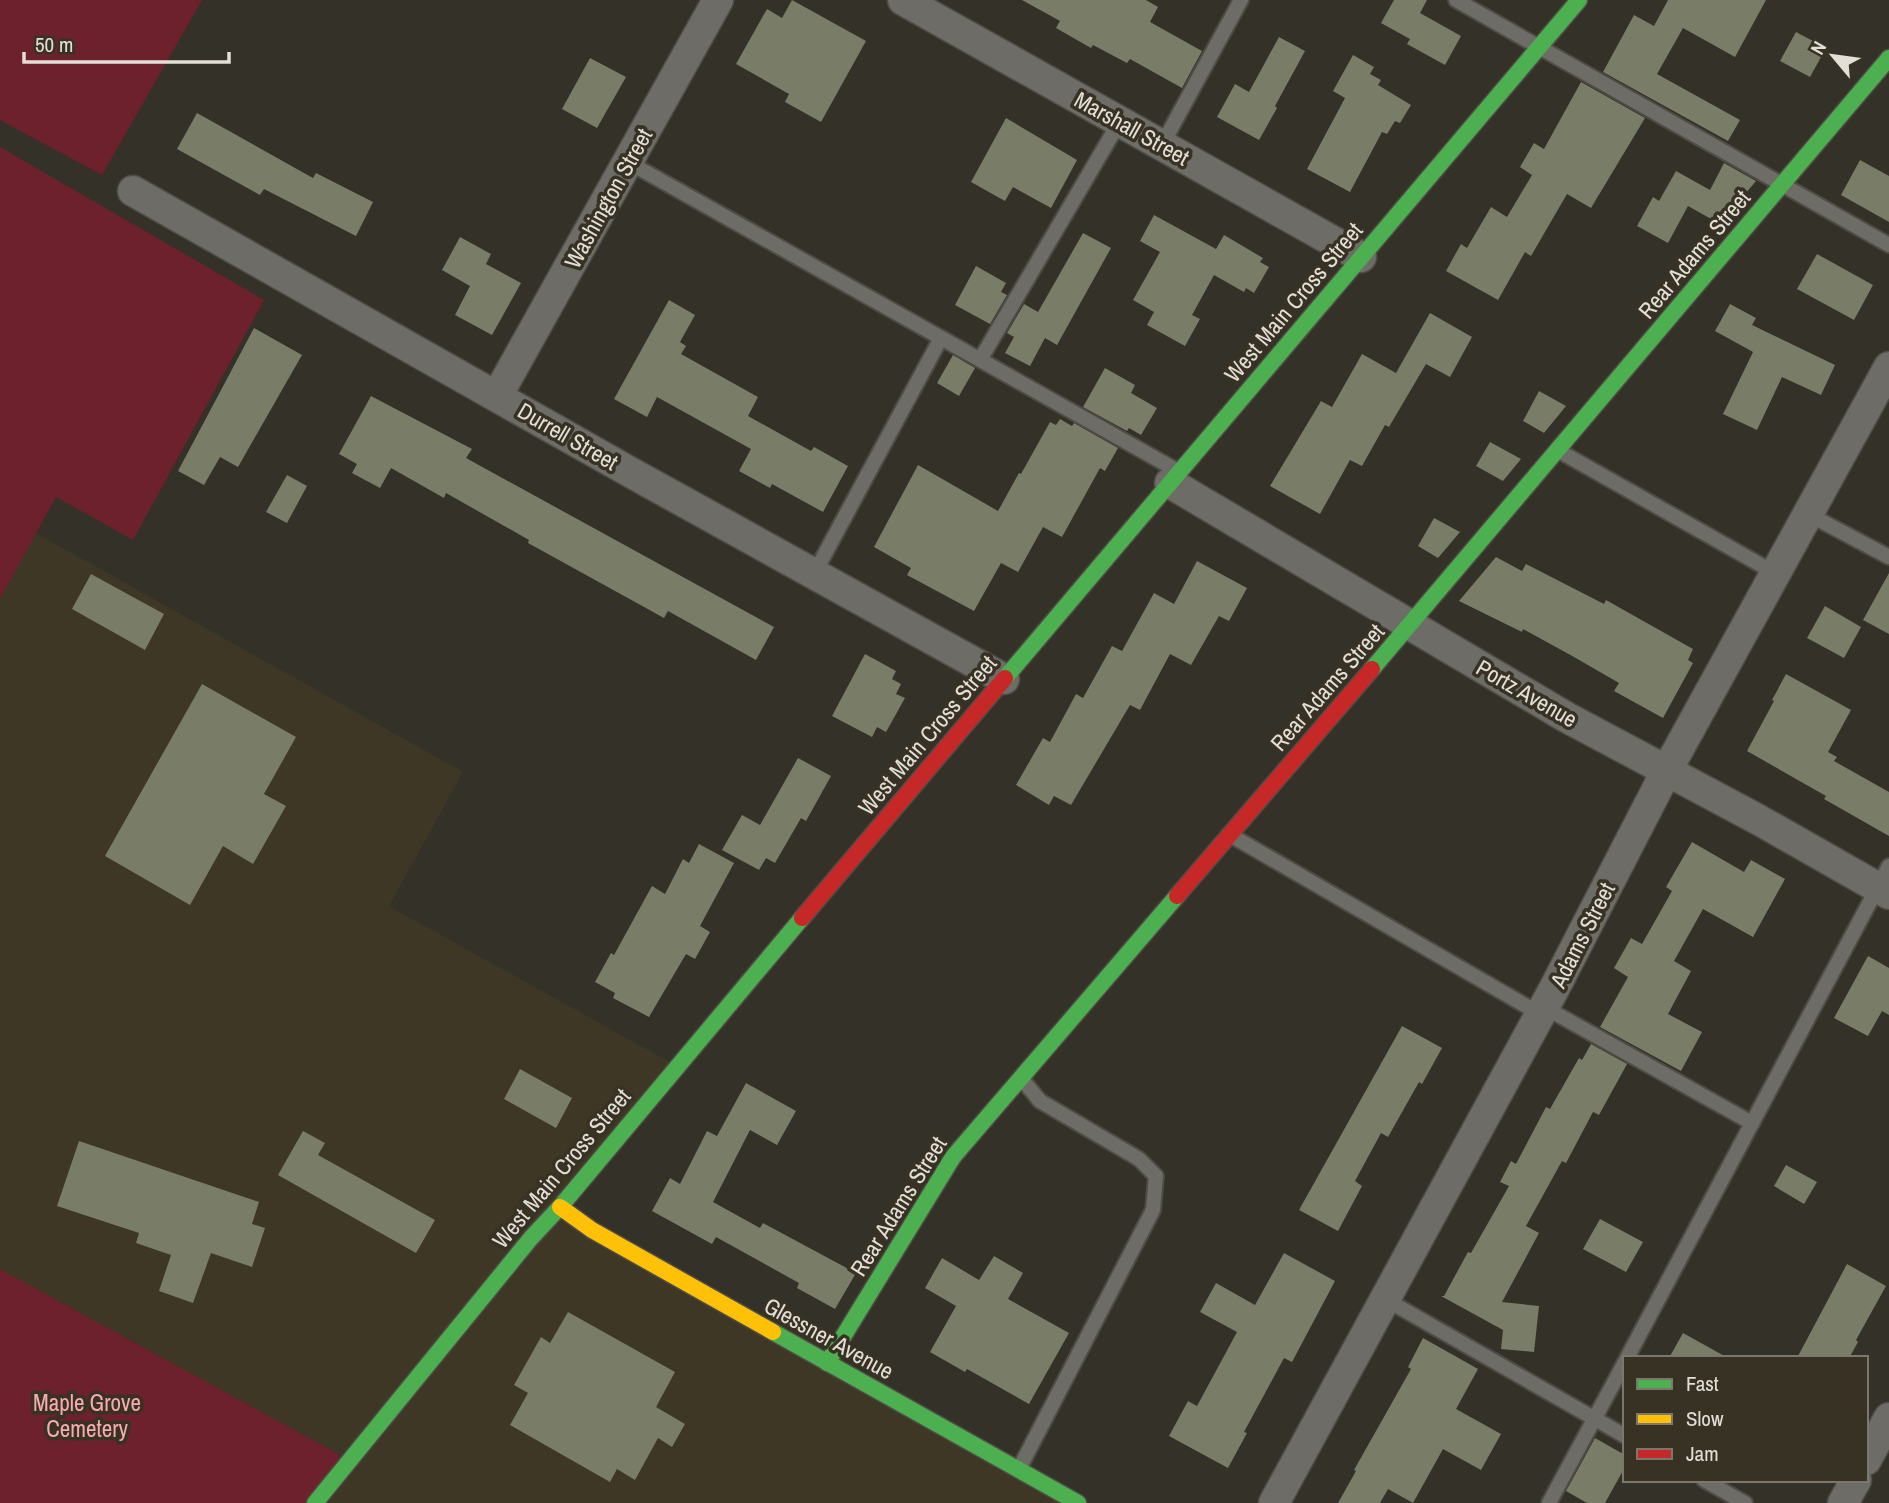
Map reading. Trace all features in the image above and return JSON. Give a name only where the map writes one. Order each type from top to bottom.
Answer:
[{"type":"main road","name":"West Main Cross Street","points":[[314,1503],[531,1238],[560,1207],[1579,0]]},
{"type":"main road","name":"Rear Adams Street","points":[[827,1363],[953,1157],[1410,625],[1889,58]]},
{"type":"main road","name":"Glessner Avenue","points":[[560,1207],[592,1230],[1078,1503]]},
{"type":"street","name":"Washington Street","points":[[498,396],[718,0]]},
{"type":"street","name":"Marshall Street","points":[[904,0],[1361,257]]},
{"type":"street","name":"Durrell Street","points":[[133,191],[1004,679]]},
{"type":"street","name":"Adams Street","points":[[1274,1503],[1542,1011],[1667,770],[1889,366]]},
{"type":"street","name":"Portz Avenue","points":[[1175,477],[1410,625],[1566,717],[1885,882]]},
{"type":"street","points":[[1868,1456],[1889,1418]]},
{"type":"street","points":[[1843,1503],[1855,1482]]},
{"type":"lane","points":[[1162,145],[1241,0]]},
{"type":"lane","points":[[1456,0],[1889,245]]},
{"type":"lane","points":[[980,360],[1119,121]]},
{"type":"lane","points":[[628,162],[942,338],[1175,477]]},
{"type":"lane","points":[[814,574],[942,338]]},
{"type":"lane","points":[[1558,450],[1775,573]]},
{"type":"lane","points":[[1808,514],[1889,557]]},
{"type":"lane","points":[[1230,835],[1542,1011],[1752,1123]]},
{"type":"lane","points":[[1628,1356],[1752,1123],[1885,882]]},
{"type":"lane","points":[[1019,1470],[1153,1210],[1156,1176],[1139,1159],[1040,1101],[1021,1077]]},
{"type":"lane","points":[[1385,1299],[1623,1435]]},
{"type":"lane","points":[[1549,1503],[1623,1366]]},
{"type":"lane","points":[[1708,1482],[1745,1503]]},
{"type":"shaded area","points":[[36,533],[463,772],[389,906],[677,1066],[560,1207],[1078,1503],[315,1503],[349,1460],[0,1269],[0,599]]},
{"type":"green space","points":[[0,0],[202,0],[102,175],[0,120]]},
{"type":"green space","points":[[0,147],[264,300],[133,540],[56,497],[0,599]]},
{"type":"green space","name":"Maple Grove Cemetery","points":[[0,1269],[349,1460],[315,1503],[0,1503]]},
{"type":"building","points":[[792,0],[866,41],[821,122],[785,102],[789,94],[736,64],[767,9],[782,18]]},
{"type":"building","points":[[1022,0],[1146,0],[1158,7],[1150,22],[1202,51],[1182,88],[1130,59],[1127,63],[1093,45],[1091,48],[1056,28],[1060,21]]},
{"type":"building","points":[[1394,0],[1427,0],[1420,13],[1461,36],[1445,65],[1407,44],[1410,39],[1381,23]]},
{"type":"building","points":[[1668,0],[1766,0],[1735,57],[1683,28],[1657,74],[1740,120],[1728,141],[1603,72],[1634,15],[1654,26]]},
{"type":"building","points":[[1796,32],[1826,48],[1810,77],[1780,61]]},
{"type":"building","points":[[1279,37],[1305,51],[1259,140],[1217,117],[1235,84],[1249,92]]},
{"type":"building","points":[[1353,55],[1374,67],[1370,74],[1381,80],[1378,85],[1411,105],[1400,123],[1395,121],[1387,134],[1382,132],[1350,192],[1307,169],[1345,98],[1333,91]]},
{"type":"building","points":[[590,58],[626,77],[597,128],[562,109]]},
{"type":"building","points":[[1581,82],[1645,118],[1591,208],[1567,194],[1531,256],[1525,252],[1498,300],[1446,271],[1461,244],[1467,248],[1491,207],[1507,217],[1532,175],[1520,167],[1534,143],[1544,149]]},
{"type":"building","points":[[197,113],[313,178],[316,173],[373,202],[356,236],[264,189],[260,195],[177,149]]},
{"type":"building","points":[[1006,118],[1077,160],[1051,208],[1013,187],[1005,201],[971,182]]},
{"type":"building","points":[[1860,160],[1889,176],[1889,222],[1841,195]]},
{"type":"building","points":[[1724,163],[1756,181],[1720,224],[1688,206],[1668,243],[1637,226],[1653,197],[1659,201],[1676,171],[1710,190]]},
{"type":"building","points":[[1154,215],[1216,249],[1224,235],[1263,258],[1260,262],[1269,267],[1254,293],[1246,288],[1244,292],[1214,275],[1192,315],[1200,319],[1185,346],[1147,325],[1154,312],[1133,300],[1160,252],[1140,241]]},
{"type":"building","points":[[1083,233],[1111,248],[1057,345],[1045,338],[1030,366],[1005,353],[1014,337],[1007,333],[1024,304],[1038,312]]},
{"type":"building","points":[[460,237],[491,254],[486,264],[521,283],[492,335],[455,315],[470,286],[442,270]]},
{"type":"building","points":[[1817,254],[1873,285],[1854,320],[1797,289]]},
{"type":"building","points":[[976,266],[1006,283],[1001,292],[1007,295],[990,324],[955,305]]},
{"type":"building","points":[[669,300],[695,315],[680,342],[686,346],[681,354],[758,397],[748,416],[811,451],[814,447],[848,466],[823,512],[772,484],[770,488],[739,471],[751,449],[657,397],[647,417],[614,399]]},
{"type":"building","points":[[1730,304],[1756,318],[1752,325],[1835,365],[1821,395],[1782,377],[1757,430],[1723,414],[1753,352],[1715,331]]},
{"type":"building","points":[[1430,313],[1472,337],[1450,377],[1426,364],[1389,427],[1385,425],[1362,466],[1350,460],[1320,514],[1270,486],[1321,401],[1332,407],[1362,354],[1396,373]]},
{"type":"building","points":[[254,328],[302,355],[238,467],[220,457],[204,485],[178,471]]},
{"type":"building","points":[[953,355],[975,368],[959,396],[937,383]]},
{"type":"building","points":[[1105,368],[1135,385],[1131,393],[1157,408],[1141,435],[1129,428],[1127,431],[1083,407]]},
{"type":"building","points":[[1539,391],[1566,406],[1544,433],[1523,421]]},
{"type":"building","points":[[371,396],[472,449],[466,458],[774,627],[756,660],[668,611],[664,618],[528,543],[529,540],[446,493],[444,498],[391,468],[380,488],[352,473],[357,464],[339,454]]},
{"type":"building","points":[[1060,419],[1072,426],[1074,423],[1118,448],[1105,471],[1100,468],[1062,537],[1043,527],[1018,572],[1001,563],[974,611],[907,575],[911,568],[874,547],[918,465],[998,511],[1050,422],[1056,425]]},
{"type":"building","points":[[1490,442],[1521,459],[1503,481],[1476,466]]},
{"type":"building","points":[[287,475],[307,486],[287,523],[266,512]]},
{"type":"building","points":[[1434,518],[1460,532],[1438,558],[1418,546]]},
{"type":"building","points":[[1496,557],[1522,571],[1526,564],[1604,604],[1606,600],[1693,649],[1688,660],[1693,663],[1663,718],[1614,691],[1619,683],[1574,657],[1523,629],[1522,632],[1459,601]]},
{"type":"building","points":[[1197,561],[1247,588],[1229,621],[1219,616],[1191,665],[1170,654],[1140,710],[1130,705],[1071,805],[1054,796],[1049,805],[1016,785],[1043,738],[1050,742],[1076,694],[1083,698],[1112,646],[1122,651],[1154,593],[1174,604]]},
{"type":"building","points":[[1889,573],[1889,634],[1863,620]]},
{"type":"building","points":[[91,574],[164,614],[145,650],[72,609]]},
{"type":"building","points":[[1825,606],[1861,627],[1844,658],[1807,638]]},
{"type":"building","points":[[865,654],[896,671],[892,679],[901,684],[896,694],[905,698],[886,732],[877,727],[872,737],[832,716]]},
{"type":"building","points":[[1786,674],[1851,710],[1828,752],[1837,757],[1834,761],[1889,792],[1889,836],[1747,751]]},
{"type":"building","points":[[202,684],[296,737],[264,794],[286,806],[253,864],[223,846],[190,905],[105,856]]},
{"type":"building","points":[[798,758],[831,776],[806,821],[801,818],[775,863],[766,858],[759,870],[722,850],[742,815],[760,825]]},
{"type":"building","points":[[1692,842],[1744,872],[1751,860],[1785,879],[1753,937],[1703,909],[1674,961],[1691,971],[1668,1014],[1702,1032],[1681,1071],[1600,1027],[1628,977],[1614,968],[1631,938],[1642,944],[1672,891],[1666,887]]},
{"type":"building","points":[[699,844],[734,863],[700,926],[710,932],[695,959],[686,954],[649,1017],[613,998],[615,993],[595,982],[611,953],[614,955],[652,886],[665,894],[683,859],[689,863]]},
{"type":"building","points":[[1868,956],[1889,968],[1889,1015],[1882,1011],[1868,1036],[1834,1018]]},
{"type":"building","points":[[1402,1026],[1442,1048],[1388,1137],[1381,1133],[1355,1181],[1362,1186],[1338,1231],[1299,1210]]},
{"type":"building","points":[[1591,1044],[1627,1064],[1599,1115],[1593,1112],[1566,1163],[1562,1161],[1526,1226],[1539,1233],[1502,1302],[1539,1306],[1534,1352],[1501,1349],[1503,1330],[1441,1296],[1444,1296],[1468,1252],[1471,1253],[1509,1186],[1500,1182],[1511,1161],[1516,1164],[1546,1107],[1550,1109],[1579,1058],[1582,1060]]},
{"type":"building","points":[[520,1069],[572,1098],[556,1128],[504,1099]]},
{"type":"building","points":[[746,1083],[796,1111],[777,1145],[750,1130],[713,1202],[760,1228],[763,1223],[856,1273],[835,1309],[797,1288],[799,1283],[716,1237],[712,1244],[652,1211],[670,1178],[680,1184],[707,1131],[717,1136]]},
{"type":"building","points":[[303,1131],[325,1143],[318,1155],[435,1220],[416,1253],[278,1175]]},
{"type":"building","points":[[79,1141],[259,1202],[252,1224],[265,1228],[252,1267],[211,1253],[193,1303],[159,1291],[171,1255],[136,1243],[139,1233],[57,1206]]},
{"type":"building","points":[[1786,1165],[1817,1182],[1804,1204],[1774,1186]]},
{"type":"building","points":[[1600,1219],[1643,1242],[1626,1272],[1583,1249]]},
{"type":"building","points":[[1284,1253],[1335,1281],[1292,1362],[1284,1358],[1228,1468],[1169,1436],[1188,1401],[1197,1406],[1237,1332],[1200,1312],[1216,1283],[1255,1305]]},
{"type":"building","points":[[994,1256],[1023,1273],[1008,1299],[1069,1333],[1029,1404],[967,1369],[965,1372],[930,1352],[956,1306],[925,1288],[942,1258],[979,1280]]},
{"type":"building","points":[[1847,1264],[1886,1286],[1850,1356],[1798,1356]]},
{"type":"building","points":[[568,1312],[675,1372],[656,1407],[685,1424],[672,1447],[658,1438],[635,1480],[617,1469],[610,1482],[510,1425],[528,1393],[514,1385],[541,1337],[550,1343]]},
{"type":"building","points":[[1683,1333],[1724,1356],[1670,1356]]},
{"type":"building","points":[[1423,1338],[1478,1369],[1456,1409],[1501,1434],[1481,1470],[1443,1449],[1413,1503],[1388,1489],[1380,1503],[1338,1503],[1411,1369],[1408,1367]]},
{"type":"building","points":[[1595,1438],[1623,1454],[1623,1471],[1605,1503],[1587,1503],[1566,1491]]},
{"type":"traffic: fast","points":[[1005,678],[1579,0]]},
{"type":"traffic: fast","points":[[1372,669],[1889,58]]},
{"type":"traffic: fast","points":[[827,1363],[953,1157],[1177,896]]},
{"type":"traffic: fast","points":[[315,1503],[531,1238],[802,918]]},
{"type":"traffic: fast","points":[[773,1332],[1078,1503]]},
{"type":"traffic: slow","points":[[560,1207],[592,1230],[773,1332]]},
{"type":"traffic: jam","points":[[1177,896],[1372,669]]},
{"type":"traffic: jam","points":[[802,918],[1005,678]]}]
